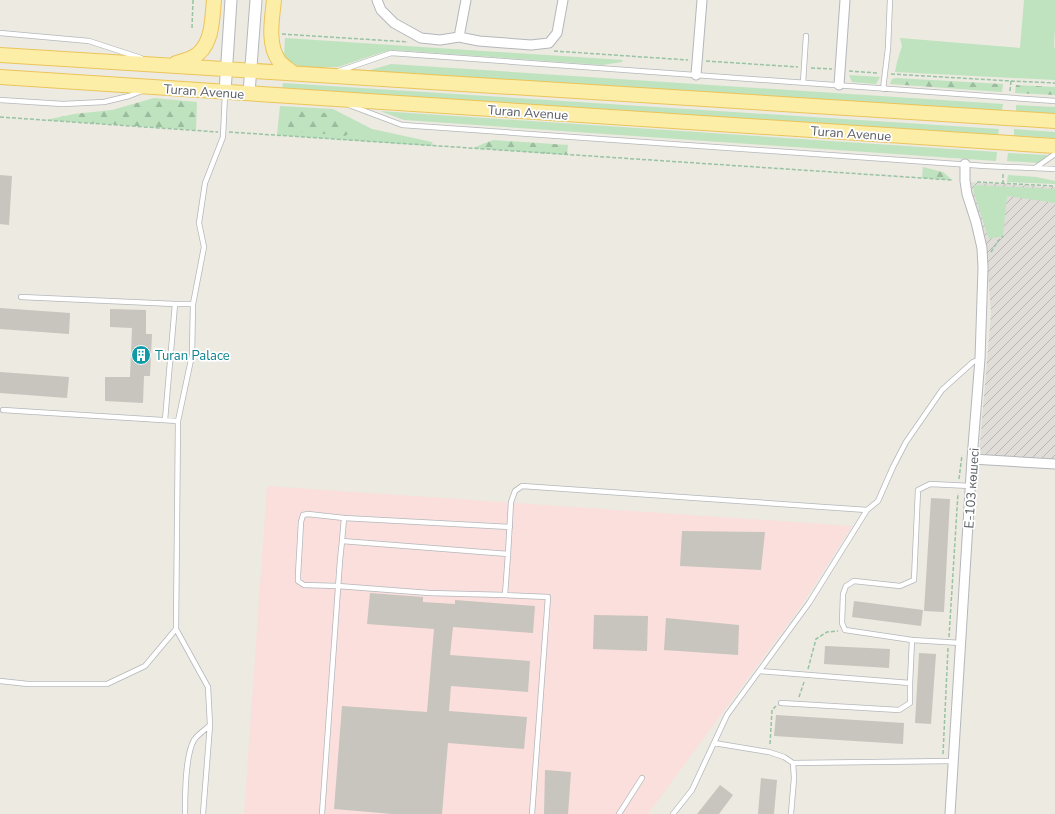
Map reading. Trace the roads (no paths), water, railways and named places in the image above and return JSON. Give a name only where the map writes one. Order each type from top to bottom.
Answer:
[{"type":"main road","points":[[165,65],[190,58],[199,53],[209,39],[214,0]]},
{"type":"main road","points":[[274,0],[272,41],[275,54],[280,62],[293,73]]},
{"type":"main road","name":"Turan Avenue","points":[[0,54],[1055,121]]},
{"type":"main road","name":"Turan Avenue","points":[[0,77],[1055,146]]},
{"type":"street","points":[[225,92],[231,0]]},
{"type":"street","points":[[249,93],[256,0]]},
{"type":"street","points":[[377,0],[381,10],[394,23],[421,38],[440,40],[459,37],[479,41],[532,44],[548,43],[557,33],[564,0]]},
{"type":"street","points":[[459,37],[466,0]]},
{"type":"street","points":[[696,75],[702,0]]},
{"type":"street","points":[[839,86],[845,0]]},
{"type":"street","name":"Е-103 көшесі","points":[[950,814],[972,459],[980,359],[983,268],[982,248],[967,194],[965,164]]},
{"type":"street","points":[[972,459],[1055,464]]},
{"type":"lane","points":[[883,89],[888,48],[890,0]]},
{"type":"lane","points":[[0,33],[89,40],[165,65]]},
{"type":"lane","points":[[803,83],[806,36]]},
{"type":"lane","points":[[328,75],[391,53],[1055,101]]},
{"type":"lane","points":[[0,100],[63,104],[104,102],[129,96],[152,87]]},
{"type":"lane","points":[[203,814],[210,726],[208,687],[176,629],[178,421],[192,355],[193,304],[204,247],[199,223],[204,183],[223,137],[225,92]]},
{"type":"lane","points":[[331,99],[402,125],[1055,169]]},
{"type":"lane","points":[[1035,168],[1055,154]]},
{"type":"lane","points":[[21,297],[193,304]]},
{"type":"lane","points":[[165,420],[175,304]]},
{"type":"lane","points":[[673,814],[692,790],[727,715],[809,603],[867,510],[878,501],[906,442],[942,390],[973,362],[980,359]]},
{"type":"lane","points":[[3,410],[178,421]]},
{"type":"lane","points":[[961,643],[912,640],[846,630],[842,623],[843,594],[846,586],[854,581],[900,586],[914,580],[918,490],[930,484],[971,486]]},
{"type":"lane","points":[[505,595],[511,502],[515,491],[522,486],[867,510]]},
{"type":"lane","points":[[510,527],[344,518],[308,514],[303,515],[301,522],[298,581],[304,585],[548,597],[532,814]]},
{"type":"lane","points":[[322,814],[344,518]]},
{"type":"lane","points":[[342,541],[508,554]]},
{"type":"lane","points":[[0,681],[28,684],[107,684],[145,666],[176,629]]},
{"type":"lane","points":[[781,703],[899,710],[910,703],[912,640]]},
{"type":"lane","points":[[760,671],[910,683]]},
{"type":"lane","points":[[185,814],[189,754],[194,739],[210,726]]},
{"type":"lane","points":[[714,743],[769,752],[784,757],[792,763],[953,761]]},
{"type":"lane","points":[[791,814],[794,778],[792,763]]},
{"type":"lane","points":[[619,814],[642,778]]},
{"type":"place","name":"Turan Palace","points":[[141,355]]}]
